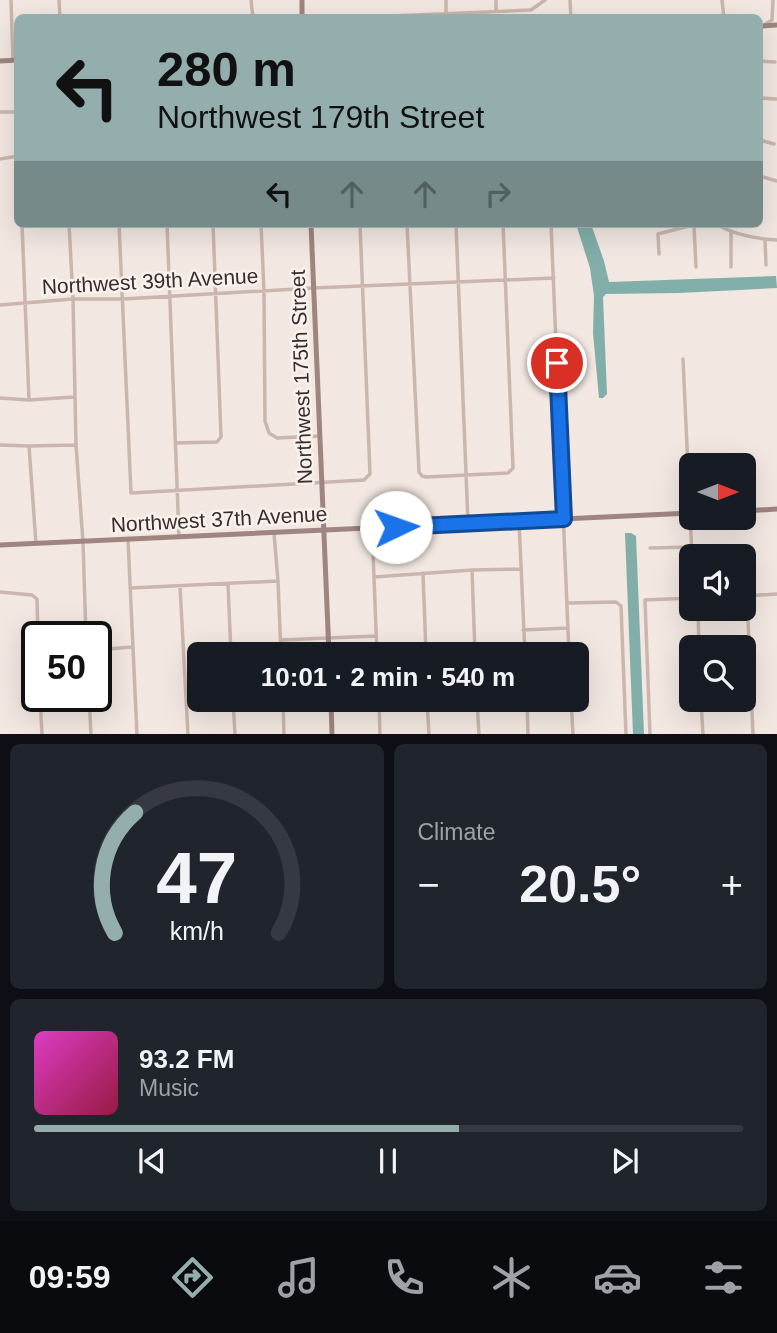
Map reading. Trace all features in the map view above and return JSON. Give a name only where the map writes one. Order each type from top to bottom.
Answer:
[{"type":"main road","name":"Northwest 175th Street","points":[[311,228],[328,642]]},
{"type":"main road","points":[[756,510],[777,509]]},
{"type":"main road","name":"Northwest 37th Avenue","points":[[0,545],[679,514]]},
{"type":"main road","points":[[331,712],[332,734]]},
{"type":"street","points":[[11,0],[14,45]]},
{"type":"street","points":[[446,0],[446,14],[531,10],[545,0]]},
{"type":"street","points":[[496,0],[496,11]]},
{"type":"street","points":[[763,25],[772,20],[773,0]]},
{"type":"street","points":[[763,141],[774,144]]},
{"type":"street","points":[[22,228],[29,400]]},
{"type":"street","points":[[69,228],[74,397],[85,621]]},
{"type":"street","points":[[119,228],[131,492],[367,478],[370,474],[360,228]]},
{"type":"street","points":[[167,228],[179,537]]},
{"type":"street","points":[[176,443],[217,442],[221,437],[214,228]]},
{"type":"street","points":[[261,228],[265,421],[269,433],[277,438],[320,436]]},
{"type":"street","points":[[407,228],[419,472],[426,477],[508,473],[513,468],[503,228]]},
{"type":"street","points":[[456,228],[468,523]]},
{"type":"street","points":[[551,228],[569,642]]},
{"type":"street","points":[[659,254],[658,234],[683,228]]},
{"type":"street","points":[[695,228],[696,267]]},
{"type":"street","points":[[725,228],[765,240],[777,240]]},
{"type":"street","points":[[731,231],[731,267]]},
{"type":"street","points":[[765,240],[766,264]]},
{"type":"street","name":"Northwest 39th Avenue","points":[[0,305],[73,299],[122,299],[554,278]]},
{"type":"street","points":[[683,359],[688,453]]},
{"type":"street","points":[[0,398],[29,400],[74,397]]},
{"type":"street","points":[[0,446],[76,445]]},
{"type":"street","points":[[29,446],[36,544]]},
{"type":"street","points":[[519,521],[524,642]]},
{"type":"street","points":[[372,528],[376,642]]},
{"type":"street","points":[[274,533],[281,640],[376,636]]},
{"type":"street","points":[[128,540],[137,734]]},
{"type":"street","points":[[650,548],[679,547]]},
{"type":"street","points":[[374,577],[520,569]]},
{"type":"street","points":[[472,570],[475,642]]},
{"type":"street","points":[[423,573],[426,642]]},
{"type":"street","points":[[130,588],[278,581]]},
{"type":"street","points":[[228,584],[230,642]]},
{"type":"street","points":[[180,586],[187,734]]},
{"type":"street","points":[[0,593],[32,595],[37,599],[37,621]]},
{"type":"street","points":[[756,595],[777,594]]},
{"type":"street","points":[[650,734],[645,600],[679,599]]},
{"type":"street","points":[[567,603],[616,603],[621,606],[626,734]]},
{"type":"street","points":[[747,621],[753,734]]},
{"type":"street","points":[[523,630],[568,628]]},
{"type":"street","points":[[112,649],[133,647]]},
{"type":"street","points":[[41,712],[42,734]]},
{"type":"street","points":[[90,712],[91,734]]},
{"type":"street","points":[[234,712],[235,734]]},
{"type":"street","points":[[283,712],[284,734]]},
{"type":"street","points":[[379,712],[380,734]]},
{"type":"street","points":[[428,712],[429,734]]},
{"type":"street","points":[[478,712],[479,734]]},
{"type":"street","points":[[527,712],[528,734]]},
{"type":"street","points":[[572,712],[573,734]]},
{"type":"street","points":[[702,712],[703,734]]},
{"type":"water","points":[[577,228],[592,228],[609,282],[776,276],[777,288],[606,294],[603,297],[607,394],[599,398],[590,268]]},
{"type":"water","points":[[625,533],[636,536],[644,734],[633,734]]},
{"type":"route","points":[[396,527],[564,519],[557,363]]}]
